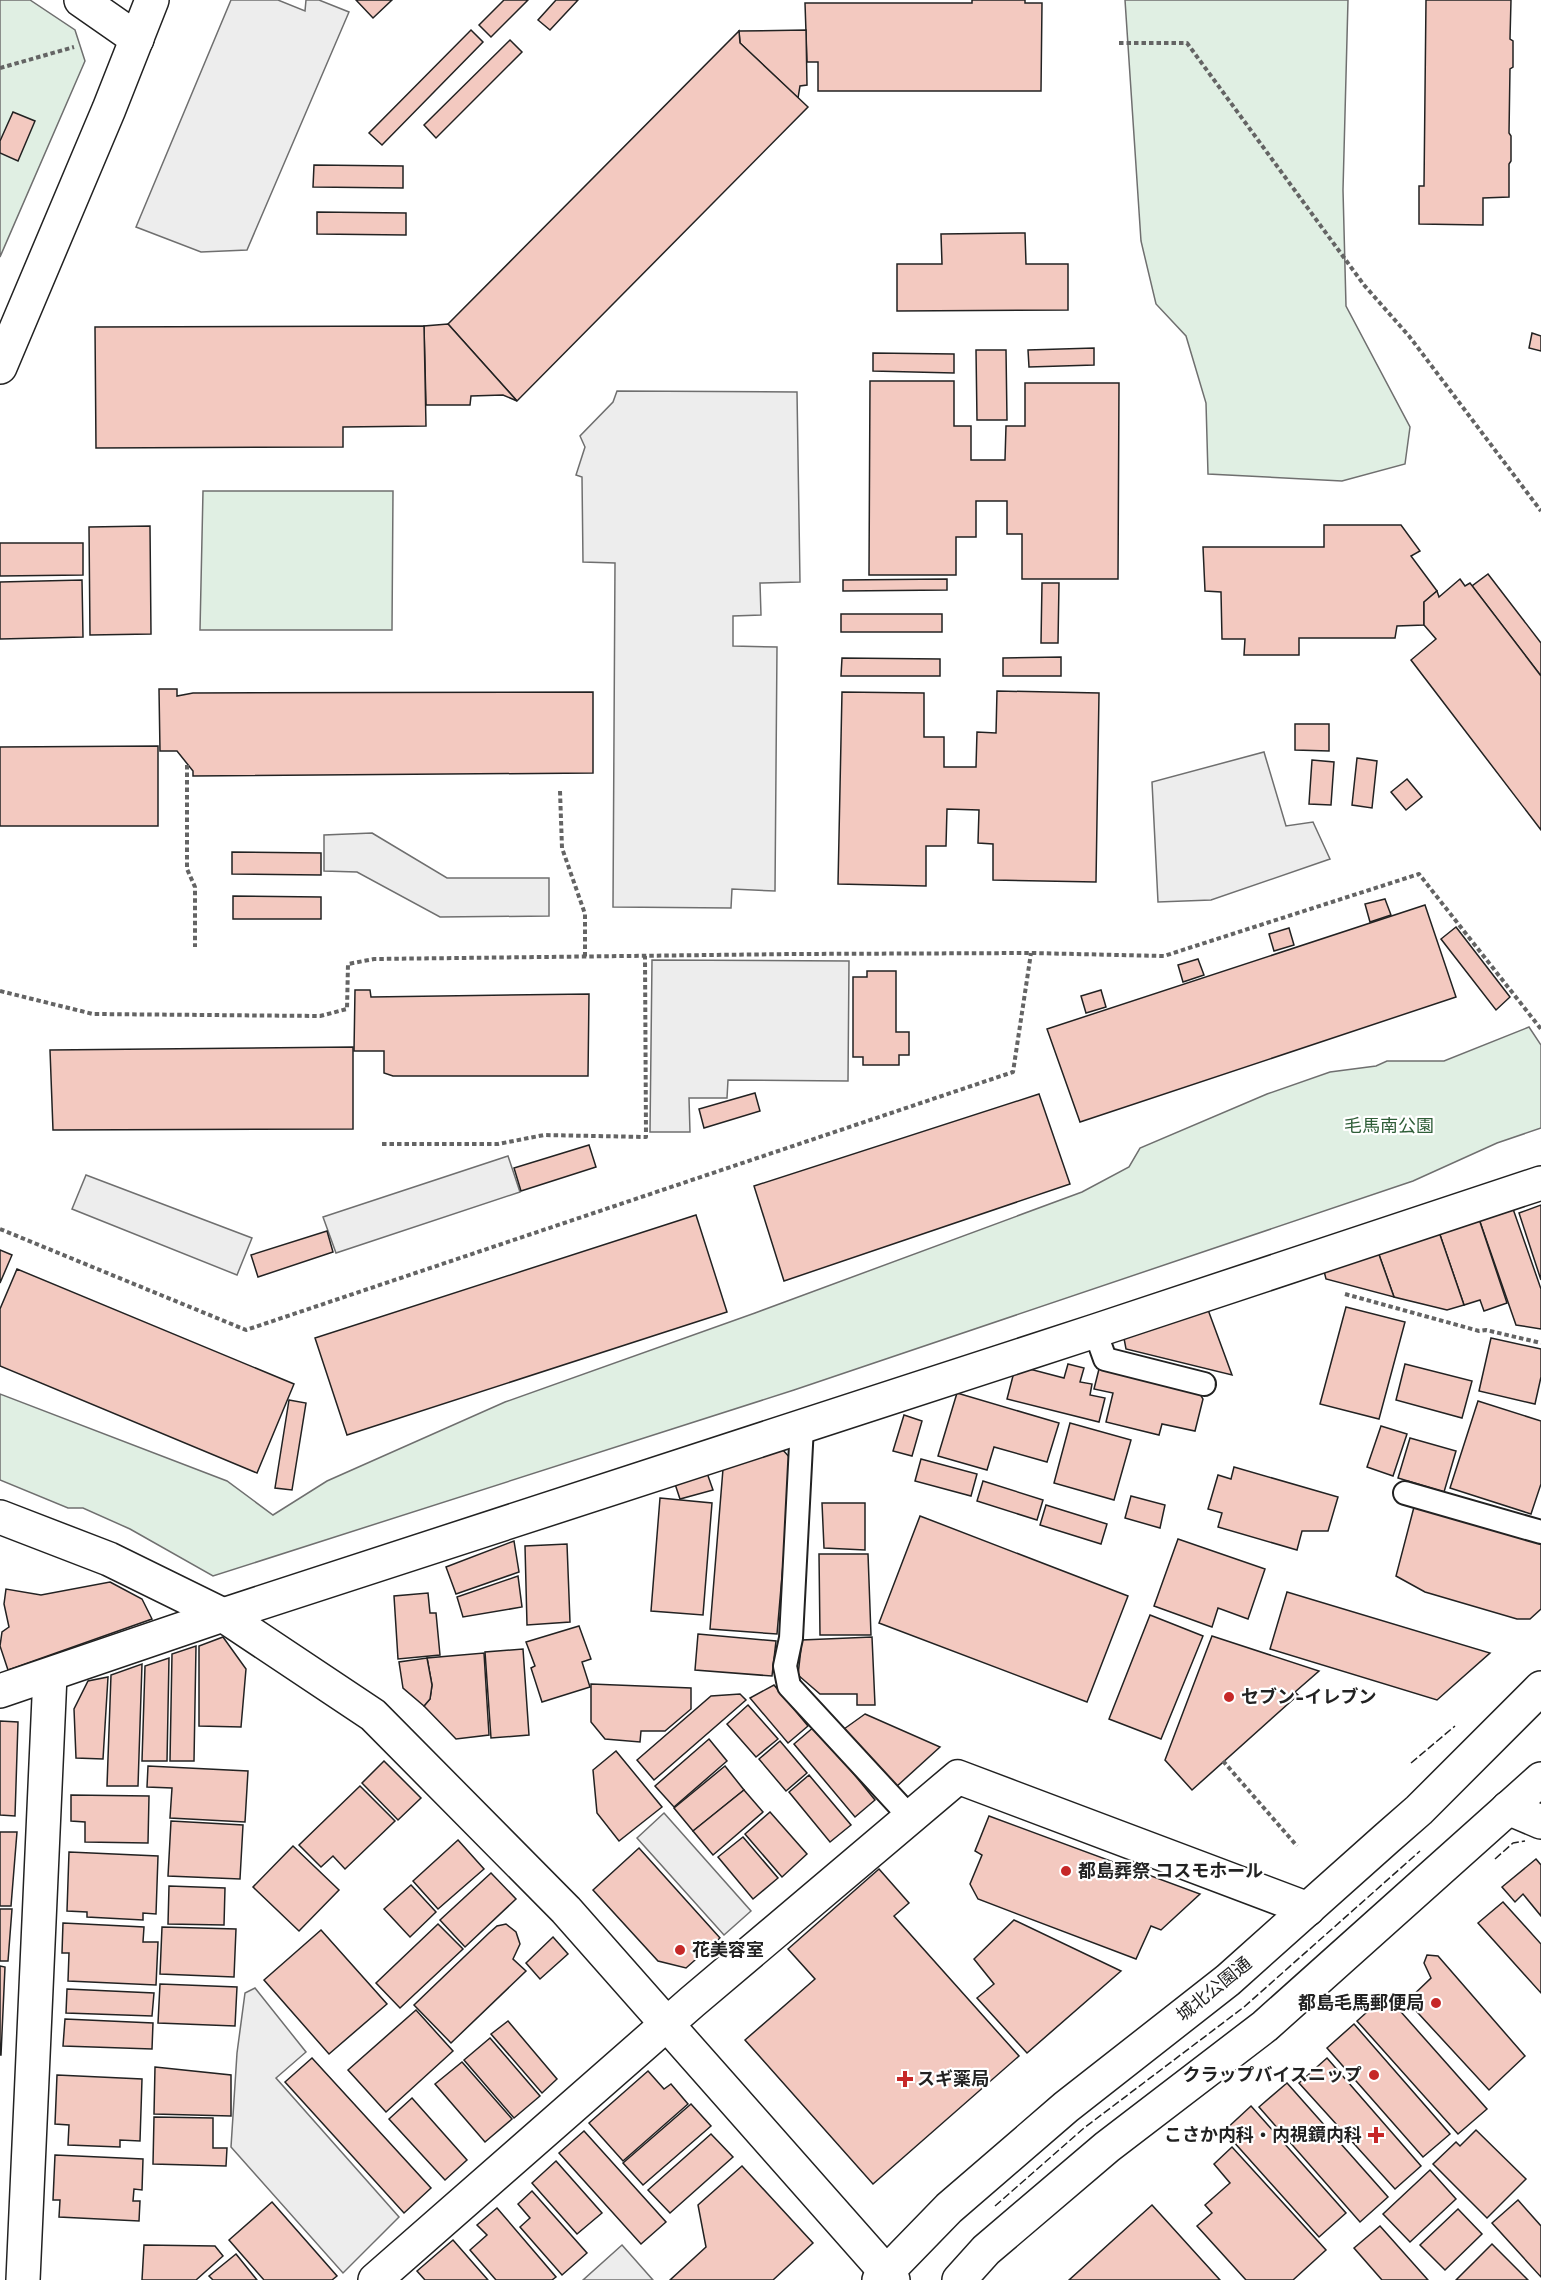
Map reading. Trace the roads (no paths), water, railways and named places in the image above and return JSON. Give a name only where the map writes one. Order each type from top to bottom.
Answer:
[{"type":"street","points":[[81,0],[137,39]]},
{"type":"street","points":[[0,367],[152,0]]},
{"type":"street","points":[[0,1691],[223,1615],[1095,1331],[1541,1182]]},
{"type":"street","points":[[0,1517],[109,1558],[223,1615],[374,1715],[566,1910],[886,2277]]},
{"type":"street","points":[[23,2280],[50,1675]]},
{"type":"street","name":"城北公園通","points":[[886,2277],[958,2200],[1066,2107],[1228,1980],[1419,1810],[1537,1701]]},
{"type":"street","points":[[375,2280],[666,2024],[958,1777],[1308,1909]]},
{"type":"street","points":[[959,2280],[986,2250],[1107,2147],[1265,2026],[1541,1779]]},
{"type":"street","points":[[1508,1808],[1541,1822]]},
{"type":"lane","points":[[1095,1331],[1105,1359],[1204,1384]]},
{"type":"lane","points":[[802,1426],[791,1638],[785,1666],[789,1686],[910,1817]]},
{"type":"lane","points":[[1405,1493],[1541,1532]]},
{"type":"place","name":"セブン-イレブン","points":[[1229,1697]]},
{"type":"place","name":"都島葬祭 コスモホール","points":[[1066,1871]]},
{"type":"place","name":"花美容室","points":[[680,1950]]},
{"type":"place","name":"都島毛馬郵便局","points":[[1436,2003]]},
{"type":"place","name":"クラップバイスニップ","points":[[1374,2075]]},
{"type":"place","name":"スギ薬局","points":[[905,2079]]},
{"type":"place","name":"こさか内科・内視鏡内科","points":[[1376,2135]]},
{"type":"park label","name":"毛馬南公園","points":[[1389,1126]]}]
